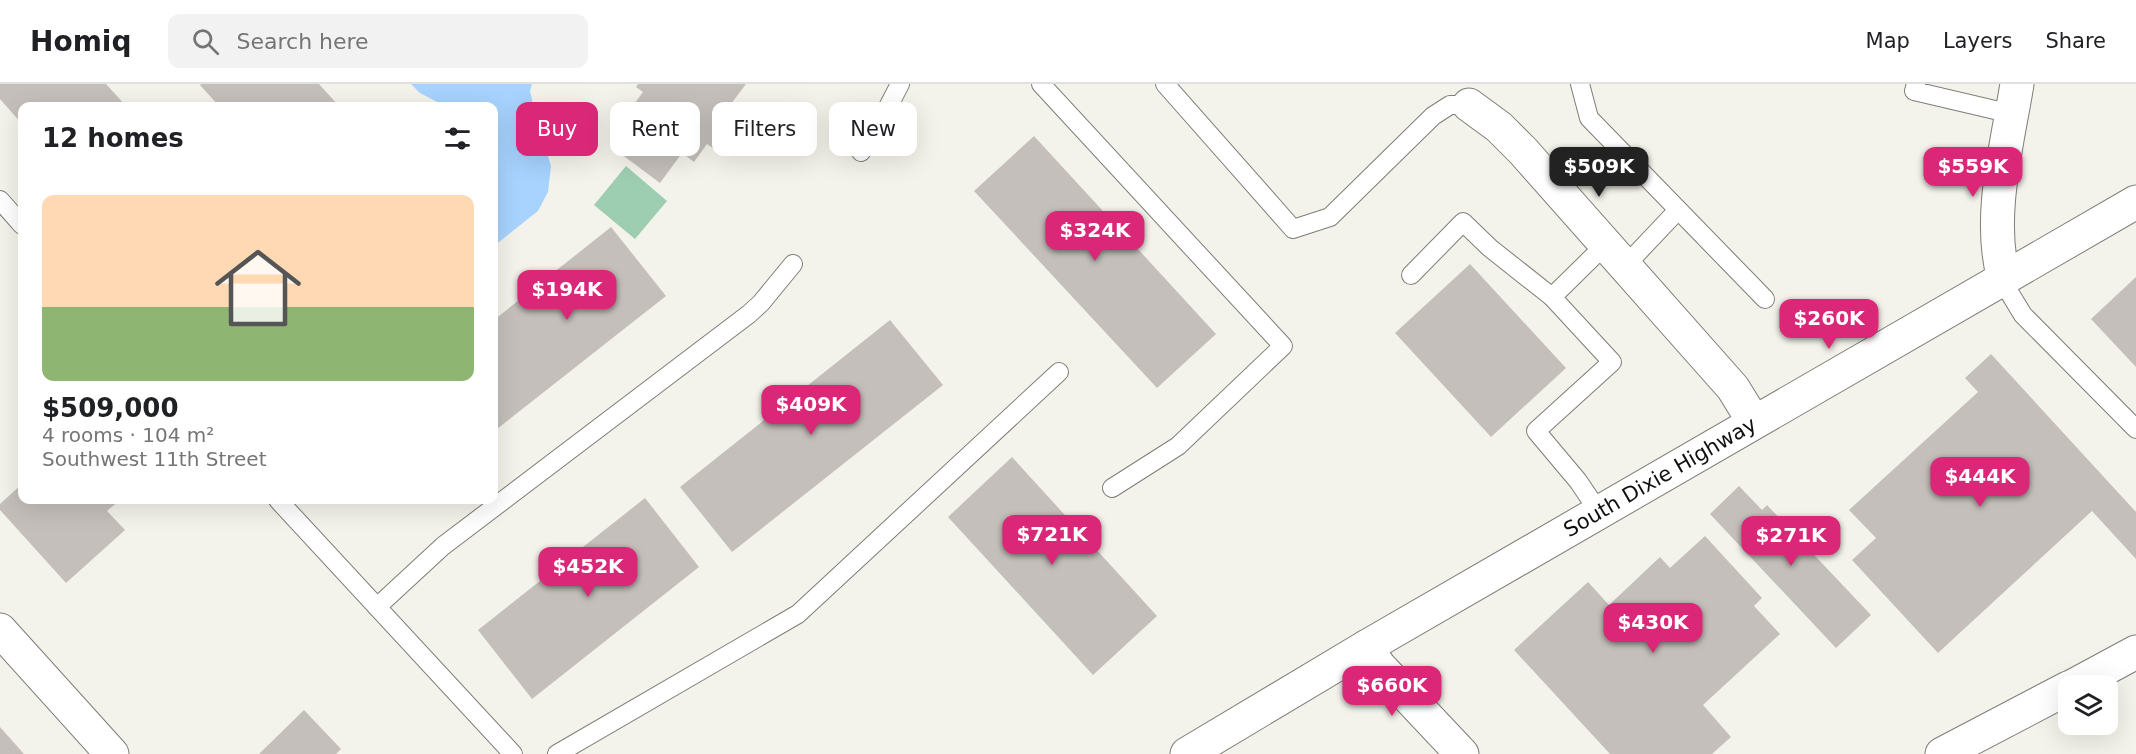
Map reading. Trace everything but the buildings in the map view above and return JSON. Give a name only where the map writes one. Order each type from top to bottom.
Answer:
[{"type":"main road","points":[[2004,279],[1997,247],[1996,216],[2015,99]]},
{"type":"main road","points":[[1469,105],[1499,127],[1523,151],[1732,388],[1754,422]]},
{"type":"main road","name":"South Dixie Highway","points":[[1187,754],[1754,422],[2004,279],[2132,212]]},
{"type":"main road","points":[[0,630],[112,754]]},
{"type":"main road","points":[[1366,648],[1378,666],[1462,754]]},
{"type":"main road","points":[[2093,675],[2136,652]]},
{"type":"main road","points":[[1942,754],[2058,693]]},
{"type":"lane","points":[[891,102],[900,84]]},
{"type":"lane","points":[[1041,84],[1283,346],[1178,446],[1112,488]]},
{"type":"lane","points":[[1165,84],[1293,229],[1330,217],[1433,116],[1450,105],[1469,105]]},
{"type":"lane","points":[[1580,84],[1589,118],[1765,299]]},
{"type":"lane","points":[[1916,84],[1914,91],[2015,99]]},
{"type":"lane","points":[[0,200],[18,220]]},
{"type":"lane","points":[[1552,297],[1678,210]]},
{"type":"lane","points":[[1411,275],[1462,222],[1490,248],[1552,297],[1612,362],[1536,431],[1578,481],[1599,512]]},
{"type":"lane","points":[[376,607],[443,546],[749,314],[793,264]]},
{"type":"lane","points":[[2004,279],[2023,315],[2136,429]]},
{"type":"lane","points":[[557,754],[798,614],[1059,372]]},
{"type":"lane","points":[[282,504],[513,754]]},
{"type":"green space","points":[[626,166],[667,201],[635,239],[594,205]]},
{"type":"water","points":[[411,84],[532,84],[530,91],[533,102],[516,102],[516,156],[548,156],[551,166],[548,192],[538,211],[498,243],[498,102],[437,102],[420,93]]}]
